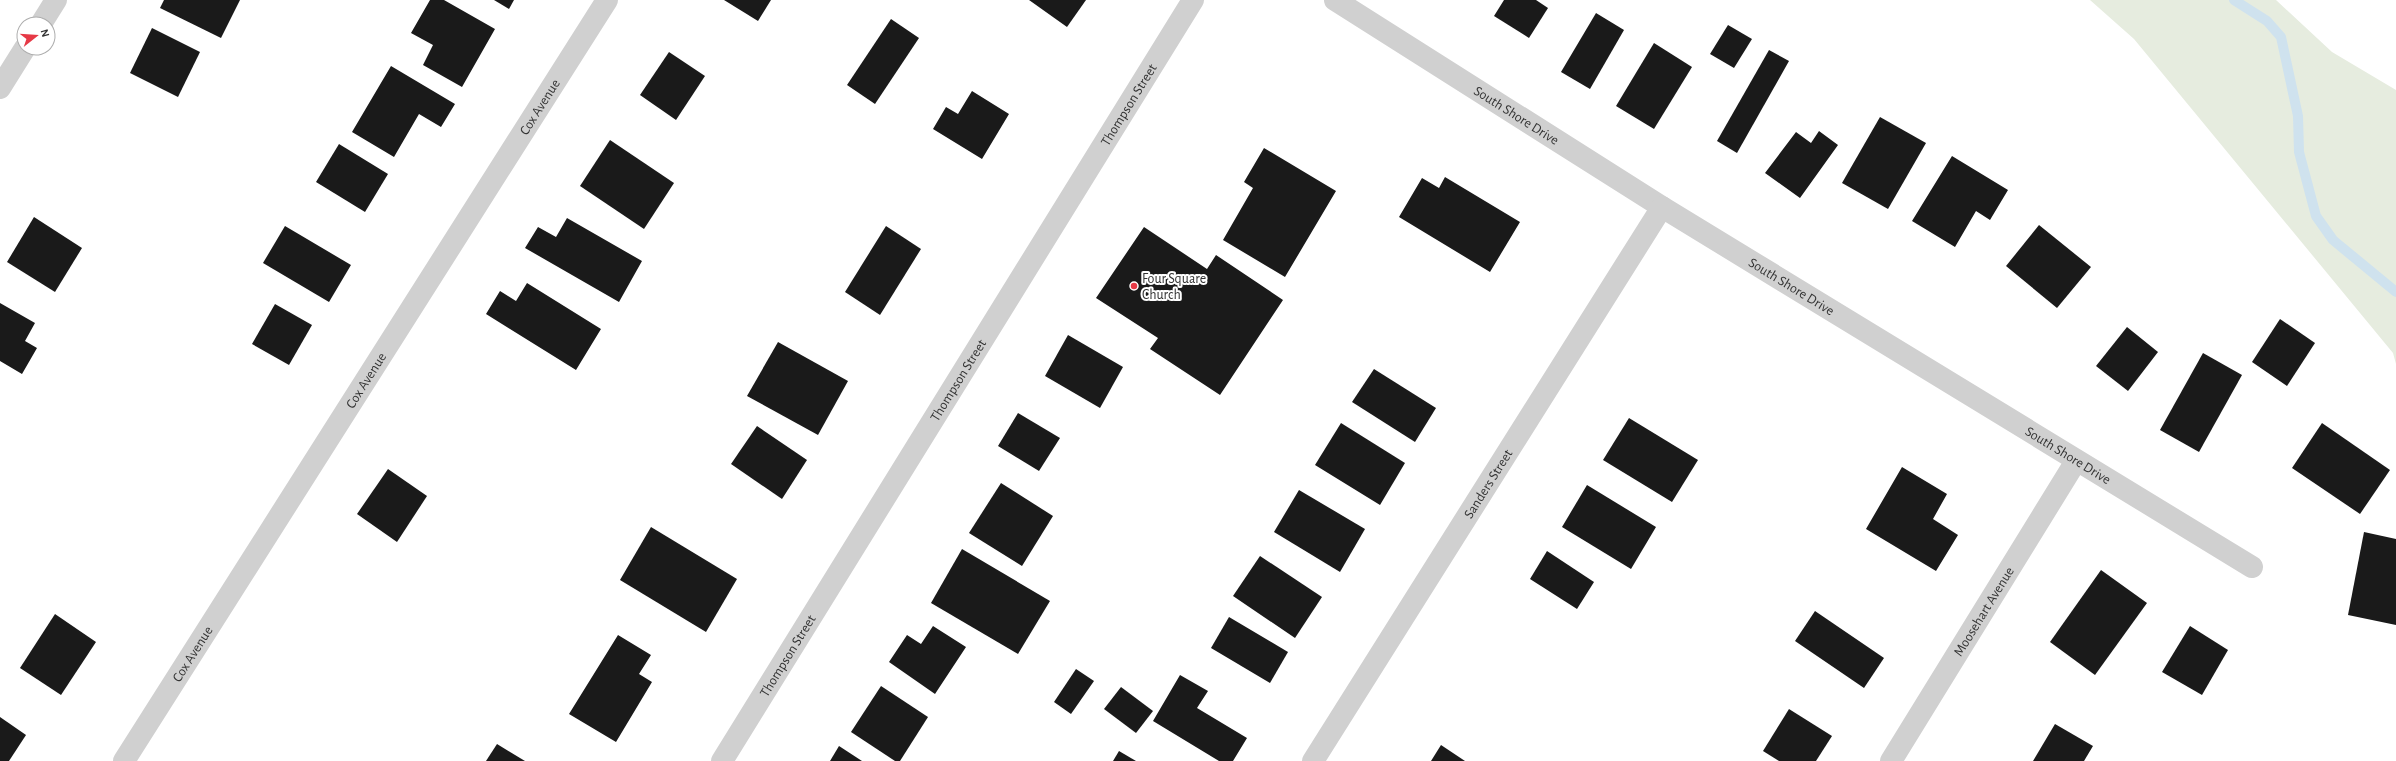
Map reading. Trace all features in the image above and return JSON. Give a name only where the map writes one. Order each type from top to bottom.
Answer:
[{"type":"street","points":[[46,16],[56,0]]},
{"type":"street","name":"Cox Avenue","points":[[124,761],[607,0]]},
{"type":"street","name":"Thompson Street","points":[[722,761],[1193,0]]},
{"type":"street","name":"South Shore Drive","points":[[1336,0],[1662,207],[2252,567]]},
{"type":"street","points":[[0,88],[20,56]]},
{"type":"street","name":"Sanders Street","points":[[1313,761],[1662,207]]},
{"type":"street","name":"Moosehart Avenue","points":[[1891,761],[2076,461]]},
{"type":"shaded area","points":[[2090,0],[2276,0],[2332,52],[2396,90],[2396,364],[2393,353],[2134,39]]},
{"type":"building","points":[[164,0],[240,0],[221,38],[160,8]]},
{"type":"building","points":[[430,0],[444,0],[495,29],[462,87],[423,65],[433,45],[411,33]]},
{"type":"building","points":[[494,0],[514,0],[509,9]]},
{"type":"building","points":[[724,0],[771,0],[758,21]]},
{"type":"building","points":[[1029,0],[1086,0],[1067,27]]},
{"type":"building","points":[[1504,0],[1536,0],[1548,8],[1529,38],[1494,16]]},
{"type":"building","points":[[1596,13],[1624,30],[1590,89],[1561,72]]},
{"type":"building","points":[[891,19],[919,38],[875,104],[847,85]]},
{"type":"building","points":[[1728,25],[1752,39],[1734,68],[1710,54]]},
{"type":"building","points":[[152,28],[200,52],[178,97],[130,73]]},
{"type":"building","points":[[1654,43],[1692,67],[1654,129],[1616,106]]},
{"type":"building","points":[[1769,50],[1789,61],[1737,153],[1717,141]]},
{"type":"building","points":[[669,52],[705,76],[676,120],[640,95]]},
{"type":"building","points":[[391,66],[455,104],[441,127],[419,114],[394,157],[352,132]]},
{"type":"building","points":[[972,91],[1009,114],[982,159],[933,129],[946,107],[958,114]]},
{"type":"building","points":[[1880,117],[1926,143],[1888,209],[1842,183]]},
{"type":"building","points":[[1819,131],[1838,145],[1800,198],[1765,173],[1796,132],[1811,143]]},
{"type":"building","points":[[610,140],[674,183],[644,229],[580,186]]},
{"type":"building","points":[[339,144],[388,174],[365,212],[316,182]]},
{"type":"building","points":[[1264,148],[1336,191],[1285,277],[1223,240],[1253,188],[1244,182]]},
{"type":"building","points":[[1952,156],[2008,190],[1990,220],[1976,211],[1955,247],[1912,221]]},
{"type":"building","points":[[1445,177],[1520,222],[1490,272],[1399,217],[1422,178],[1439,188]]},
{"type":"building","points":[[34,217],[82,248],[55,292],[7,262]]},
{"type":"building","points":[[567,218],[642,261],[619,302],[525,248],[538,227],[556,237]]},
{"type":"building","points":[[2039,225],[2091,267],[2057,308],[2006,266]]},
{"type":"building","points":[[285,226],[351,265],[329,302],[263,263]]},
{"type":"building","points":[[886,226],[921,249],[880,315],[845,292]]},
{"type":"building","points":[[1144,227],[1207,269],[1216,255],[1283,300],[1220,395],[1150,349],[1158,338],[1096,298]]},
{"type":"building","points":[[527,283],[601,329],[576,370],[486,314],[500,291],[516,301]]},
{"type":"building","points":[[0,303],[35,323],[25,341],[37,348],[22,374],[0,361]]},
{"type":"building","points":[[275,304],[312,325],[289,365],[252,344]]},
{"type":"building","points":[[2280,319],[2315,343],[2287,386],[2252,362]]},
{"type":"building","points":[[2127,327],[2158,352],[2128,391],[2096,366]]},
{"type":"building","points":[[1068,335],[1123,367],[1100,408],[1045,376]]},
{"type":"building","points":[[778,342],[848,381],[818,435],[747,396]]},
{"type":"building","points":[[2203,353],[2242,375],[2199,452],[2160,430]]},
{"type":"building","points":[[1374,369],[1436,408],[1415,442],[1352,402]]},
{"type":"building","points":[[1018,413],[1060,438],[1039,471],[998,446]]},
{"type":"building","points":[[1629,418],[1698,460],[1672,502],[1603,460]]},
{"type":"building","points":[[1341,423],[1405,463],[1380,505],[1315,465]]},
{"type":"building","points":[[2322,423],[2390,470],[2360,514],[2292,468]]},
{"type":"building","points":[[757,426],[807,460],[782,499],[731,464]]},
{"type":"building","points":[[1902,467],[1947,494],[1933,519],[1958,535],[1936,571],[1866,529]]},
{"type":"building","points":[[388,469],[427,496],[397,542],[357,514]]},
{"type":"building","points":[[1001,483],[1053,516],[1022,566],[969,533]]},
{"type":"building","points":[[1587,485],[1656,527],[1631,569],[1562,527]]},
{"type":"building","points":[[1299,490],[1365,529],[1340,572],[1274,532]]},
{"type":"building","points":[[651,527],[737,579],[706,632],[620,580]]},
{"type":"building","points":[[2364,532],[2396,539],[2396,625],[2348,615]]},
{"type":"building","points":[[962,549],[1050,601],[1018,654],[931,603]]},
{"type":"building","points":[[1547,551],[1594,582],[1577,609],[1530,579]]},
{"type":"building","points":[[1260,556],[1322,597],[1295,638],[1233,596]]},
{"type":"building","points":[[2101,570],[2147,603],[2095,675],[2050,642]]},
{"type":"building","points":[[1815,611],[1884,658],[1864,688],[1795,641]]},
{"type":"building","points":[[55,614],[96,642],[61,695],[20,668]]},
{"type":"building","points":[[1229,617],[1288,652],[1270,683],[1211,648]]},
{"type":"building","points":[[933,626],[966,647],[935,694],[889,662],[907,635],[921,644]]},
{"type":"building","points":[[2190,626],[2228,650],[2202,695],[2162,672]]},
{"type":"building","points":[[618,635],[651,655],[639,674],[652,682],[616,742],[569,714]]},
{"type":"building","points":[[1076,669],[1094,681],[1071,714],[1054,702]]},
{"type":"building","points":[[1180,675],[1208,691],[1197,708],[1247,738],[1233,761],[1219,761],[1153,721]]},
{"type":"building","points":[[881,686],[928,717],[900,761],[895,761],[851,732]]},
{"type":"building","points":[[1121,687],[1153,711],[1136,733],[1104,709]]},
{"type":"building","points":[[1789,709],[1832,736],[1816,761],[1779,761],[1763,751]]},
{"type":"building","points":[[0,717],[26,735],[9,761],[0,761]]},
{"type":"building","points":[[2055,724],[2093,746],[2084,761],[2033,761]]},
{"type":"building","points":[[497,744],[525,761],[486,761]]},
{"type":"building","points":[[1441,745],[1465,761],[1431,761]]},
{"type":"building","points":[[839,746],[862,761],[830,761]]},
{"type":"building","points":[[1119,751],[1136,761],[1113,761]]},
{"type":"waterway","points":[[2234,0],[2267,21],[2281,37],[2298,116],[2299,152],[2316,216],[2333,240],[2396,292]]},
{"type":"place","name":"Four Square Church","points":[[1134,286]]}]
